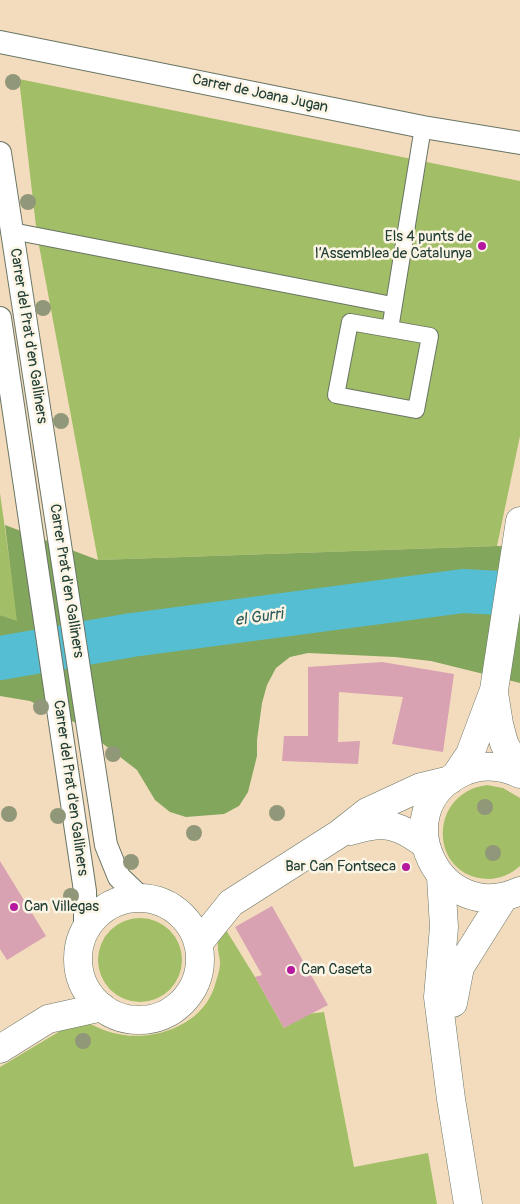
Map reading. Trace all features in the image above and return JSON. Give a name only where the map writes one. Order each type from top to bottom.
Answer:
[{"type":"street","name":"Carrer de Joana Jugan","points":[[0,42],[423,127],[520,143]]},
{"type":"street","points":[[390,329],[392,306],[423,127]]},
{"type":"street","name":"Carrer del Prat d'en Galliners","points":[[0,153],[52,489]]},
{"type":"street","points":[[12,231],[392,306]]},
{"type":"street","name":"Carrer del Prat d'en Galliners","points":[[0,318],[26,494]]},
{"type":"street","points":[[350,322],[390,329],[430,336],[416,410],[336,396],[350,322]]},
{"type":"street","name":"Carrer Prat d'en Galliners","points":[[52,489],[80,673]]},
{"type":"street","name":"Carrer Prat d'en Galliners","points":[[26,494],[53,677]]},
{"type":"street","points":[[512,894],[483,898],[472,896],[455,888],[441,877],[431,861],[425,844],[424,828],[427,811],[436,794],[453,778],[470,754],[495,686],[520,521]]},
{"type":"street","name":"Carrer del Prat d'en Galliners","points":[[80,673],[106,845],[119,877],[141,898]]},
{"type":"street","name":"Carrer del Prat d'en Galliners","points":[[53,677],[85,892],[85,930]]},
{"type":"street","points":[[495,686],[499,724],[504,743],[520,774]]},
{"type":"street","points":[[198,944],[231,903],[339,834],[367,812],[421,787],[453,778],[471,769],[488,766],[504,768],[520,774]]},
{"type":"street","points":[[339,834],[384,824],[409,832],[425,844]]},
{"type":"street","points":[[441,877],[444,927],[438,997],[451,1099],[468,1204]]},
{"type":"street","points":[[444,1044],[460,967],[512,894]]},
{"type":"street","points":[[132,898],[159,902],[175,910],[190,925],[198,944],[200,963],[195,981],[186,998],[172,1010],[155,1017],[136,1020],[118,1016],[102,1007],[89,993],[79,967],[79,948],[85,930],[97,914],[113,904],[132,898]]},
{"type":"street","points":[[175,910],[231,903]]},
{"type":"street","points":[[48,1019],[81,976]]},
{"type":"street","points":[[0,1049],[48,1019],[102,1007]]},
{"type":"green space","points":[[19,79],[520,181],[520,436],[497,546],[98,560],[37,235]]},
{"type":"green space","points":[[0,493],[18,622],[0,615]]},
{"type":"green space","points":[[5,525],[98,560],[497,546],[520,547],[520,683],[431,661],[395,657],[308,653],[290,657],[276,668],[267,685],[262,703],[257,740],[257,756],[248,792],[239,806],[224,814],[186,817],[170,812],[155,800],[137,770],[76,723],[30,701],[0,696],[0,615],[17,621]]},
{"type":"green space","points":[[487,785],[503,788],[520,798],[520,866],[505,876],[488,879],[469,875],[455,865],[446,850],[443,834],[445,818],[454,803],[467,791]]},
{"type":"green space","points":[[140,918],[163,925],[175,937],[182,960],[175,983],[163,995],[140,1002],[117,995],[105,983],[98,960],[105,937],[117,925]]},
{"type":"green space","points":[[223,925],[284,1028],[307,1014],[324,1012],[354,1167],[428,1153],[437,1204],[0,1204],[0,1067],[80,1019],[112,1033],[138,1036],[165,1031],[191,1019],[201,1010],[215,985],[220,966],[218,942]]},
{"type":"building","points":[[382,662],[454,674],[443,752],[392,744],[403,697],[339,692],[338,742],[360,741],[358,764],[282,761],[284,736],[308,736],[308,667]]},
{"type":"building","name":"Can Villegas","points":[[0,861],[46,936],[7,960],[0,949]]},
{"type":"building","name":"Can Caseta","points":[[272,906],[328,1005],[284,1028],[255,977],[262,975],[235,927]]},
{"type":"waterway","name":"el Gurri","points":[[0,658],[132,635],[463,591],[520,594]]},
{"type":"place","name":"Els 4 punts de l’Assemblea de Catalunya","points":[[482,246]]},
{"type":"place","name":"Bar Can Fontseca","points":[[406,867]]},
{"type":"place","name":"Can Villegas","points":[[14,907]]},
{"type":"place","name":"Can Caseta","points":[[291,970]]}]
